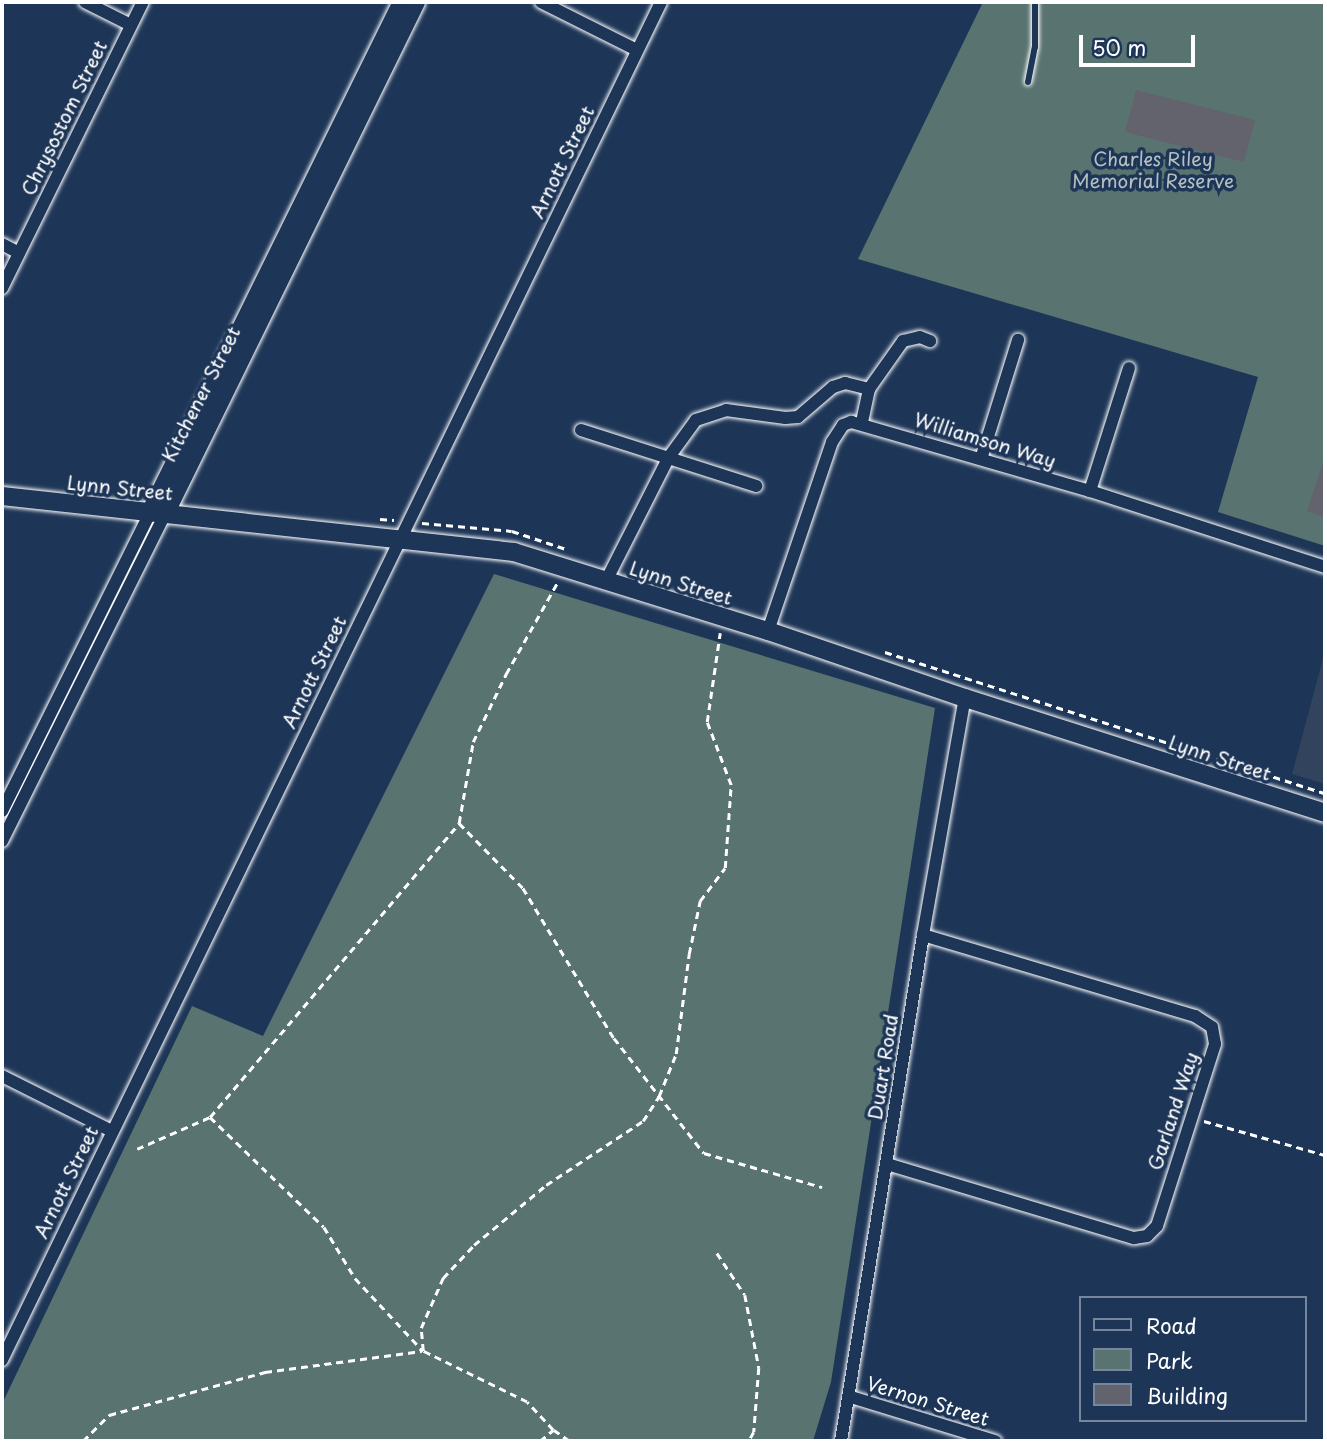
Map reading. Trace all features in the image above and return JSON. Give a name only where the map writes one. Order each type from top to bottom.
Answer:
[{"type":"street","points":[[85,2],[131,24]]},
{"type":"street","name":"Chrysostom Street","points":[[2,288],[143,2]]},
{"type":"street","name":"Kitchener Street","points":[[2,841],[402,2]]},
{"type":"street","name":"Kitchener Street","points":[[2,811],[158,513],[416,2]]},
{"type":"street","points":[[541,2],[637,50]]},
{"type":"street","name":"Arnott Street","points":[[2,1360],[661,2]]},
{"type":"street","points":[[2,244],[19,253]]},
{"type":"street","points":[[768,631],[832,442],[843,425],[862,422],[869,389],[903,341],[920,337],[930,341]]},
{"type":"street","points":[[981,459],[1018,340]]},
{"type":"street","points":[[1090,491],[1129,368]]},
{"type":"street","points":[[606,581],[669,457],[688,428],[709,413],[741,410],[785,418],[798,417],[832,387],[845,383],[869,389]]},
{"type":"street","name":"Williamson Way","points":[[862,422],[1090,491],[1325,567]]},
{"type":"street","points":[[581,430],[756,486]]},
{"type":"street","name":"Lynn Street","points":[[2,496],[514,552],[768,631],[965,698],[1325,813]]},
{"type":"street","name":"Duart Road","points":[[841,1441],[851,1397],[923,935],[965,698]]},
{"type":"street","name":"Garland Way","points":[[887,1164],[1134,1238],[1147,1236],[1157,1226],[1215,1044],[1212,1027],[1195,1016],[923,935]]},
{"type":"street","points":[[2,1076],[112,1131]]},
{"type":"street","name":"Vernon Street","points":[[851,1397],[995,1441]]},
{"type":"lane","points":[[1028,82],[1035,47],[1035,2]]},
{"type":"path","points":[[137,1149],[210,1117],[459,823],[473,742],[506,674],[550,599],[564,568]]},
{"type":"path","points":[[423,1351],[421,1328],[443,1278],[474,1245],[546,1185],[643,1121],[659,1096],[676,1054],[689,954],[700,901],[725,868],[731,785],[707,722],[722,618]]},
{"type":"path","points":[[459,823],[523,888],[614,1038],[704,1153],[822,1187]]},
{"type":"path","points":[[210,1117],[324,1227],[355,1278],[423,1351],[527,1402],[553,1430],[569,1441]]},
{"type":"path","points":[[1192,1118],[1325,1155]]},
{"type":"path","points":[[716,1253],[744,1294],[759,1368],[754,1432],[749,1441]]},
{"type":"path","points":[[83,1441],[109,1415],[265,1371],[423,1351]]},
{"type":"path","points":[[540,1441],[553,1430]]},
{"type":"shaded area","points":[[1325,651],[1325,784],[1292,774]]},
{"type":"green space","name":"Charles Riley Memorial Reserve","points":[[983,2],[1325,2],[1325,546],[1218,512],[1258,377],[858,259]]},
{"type":"green space","points":[[494,574],[935,708],[831,1382],[813,1441],[2,1441],[2,1404],[192,1006],[263,1036]]},
{"type":"building","points":[[1136,90],[1255,120],[1244,162],[1125,132]]},
{"type":"building","points":[[1325,463],[1325,517],[1307,511]]}]
